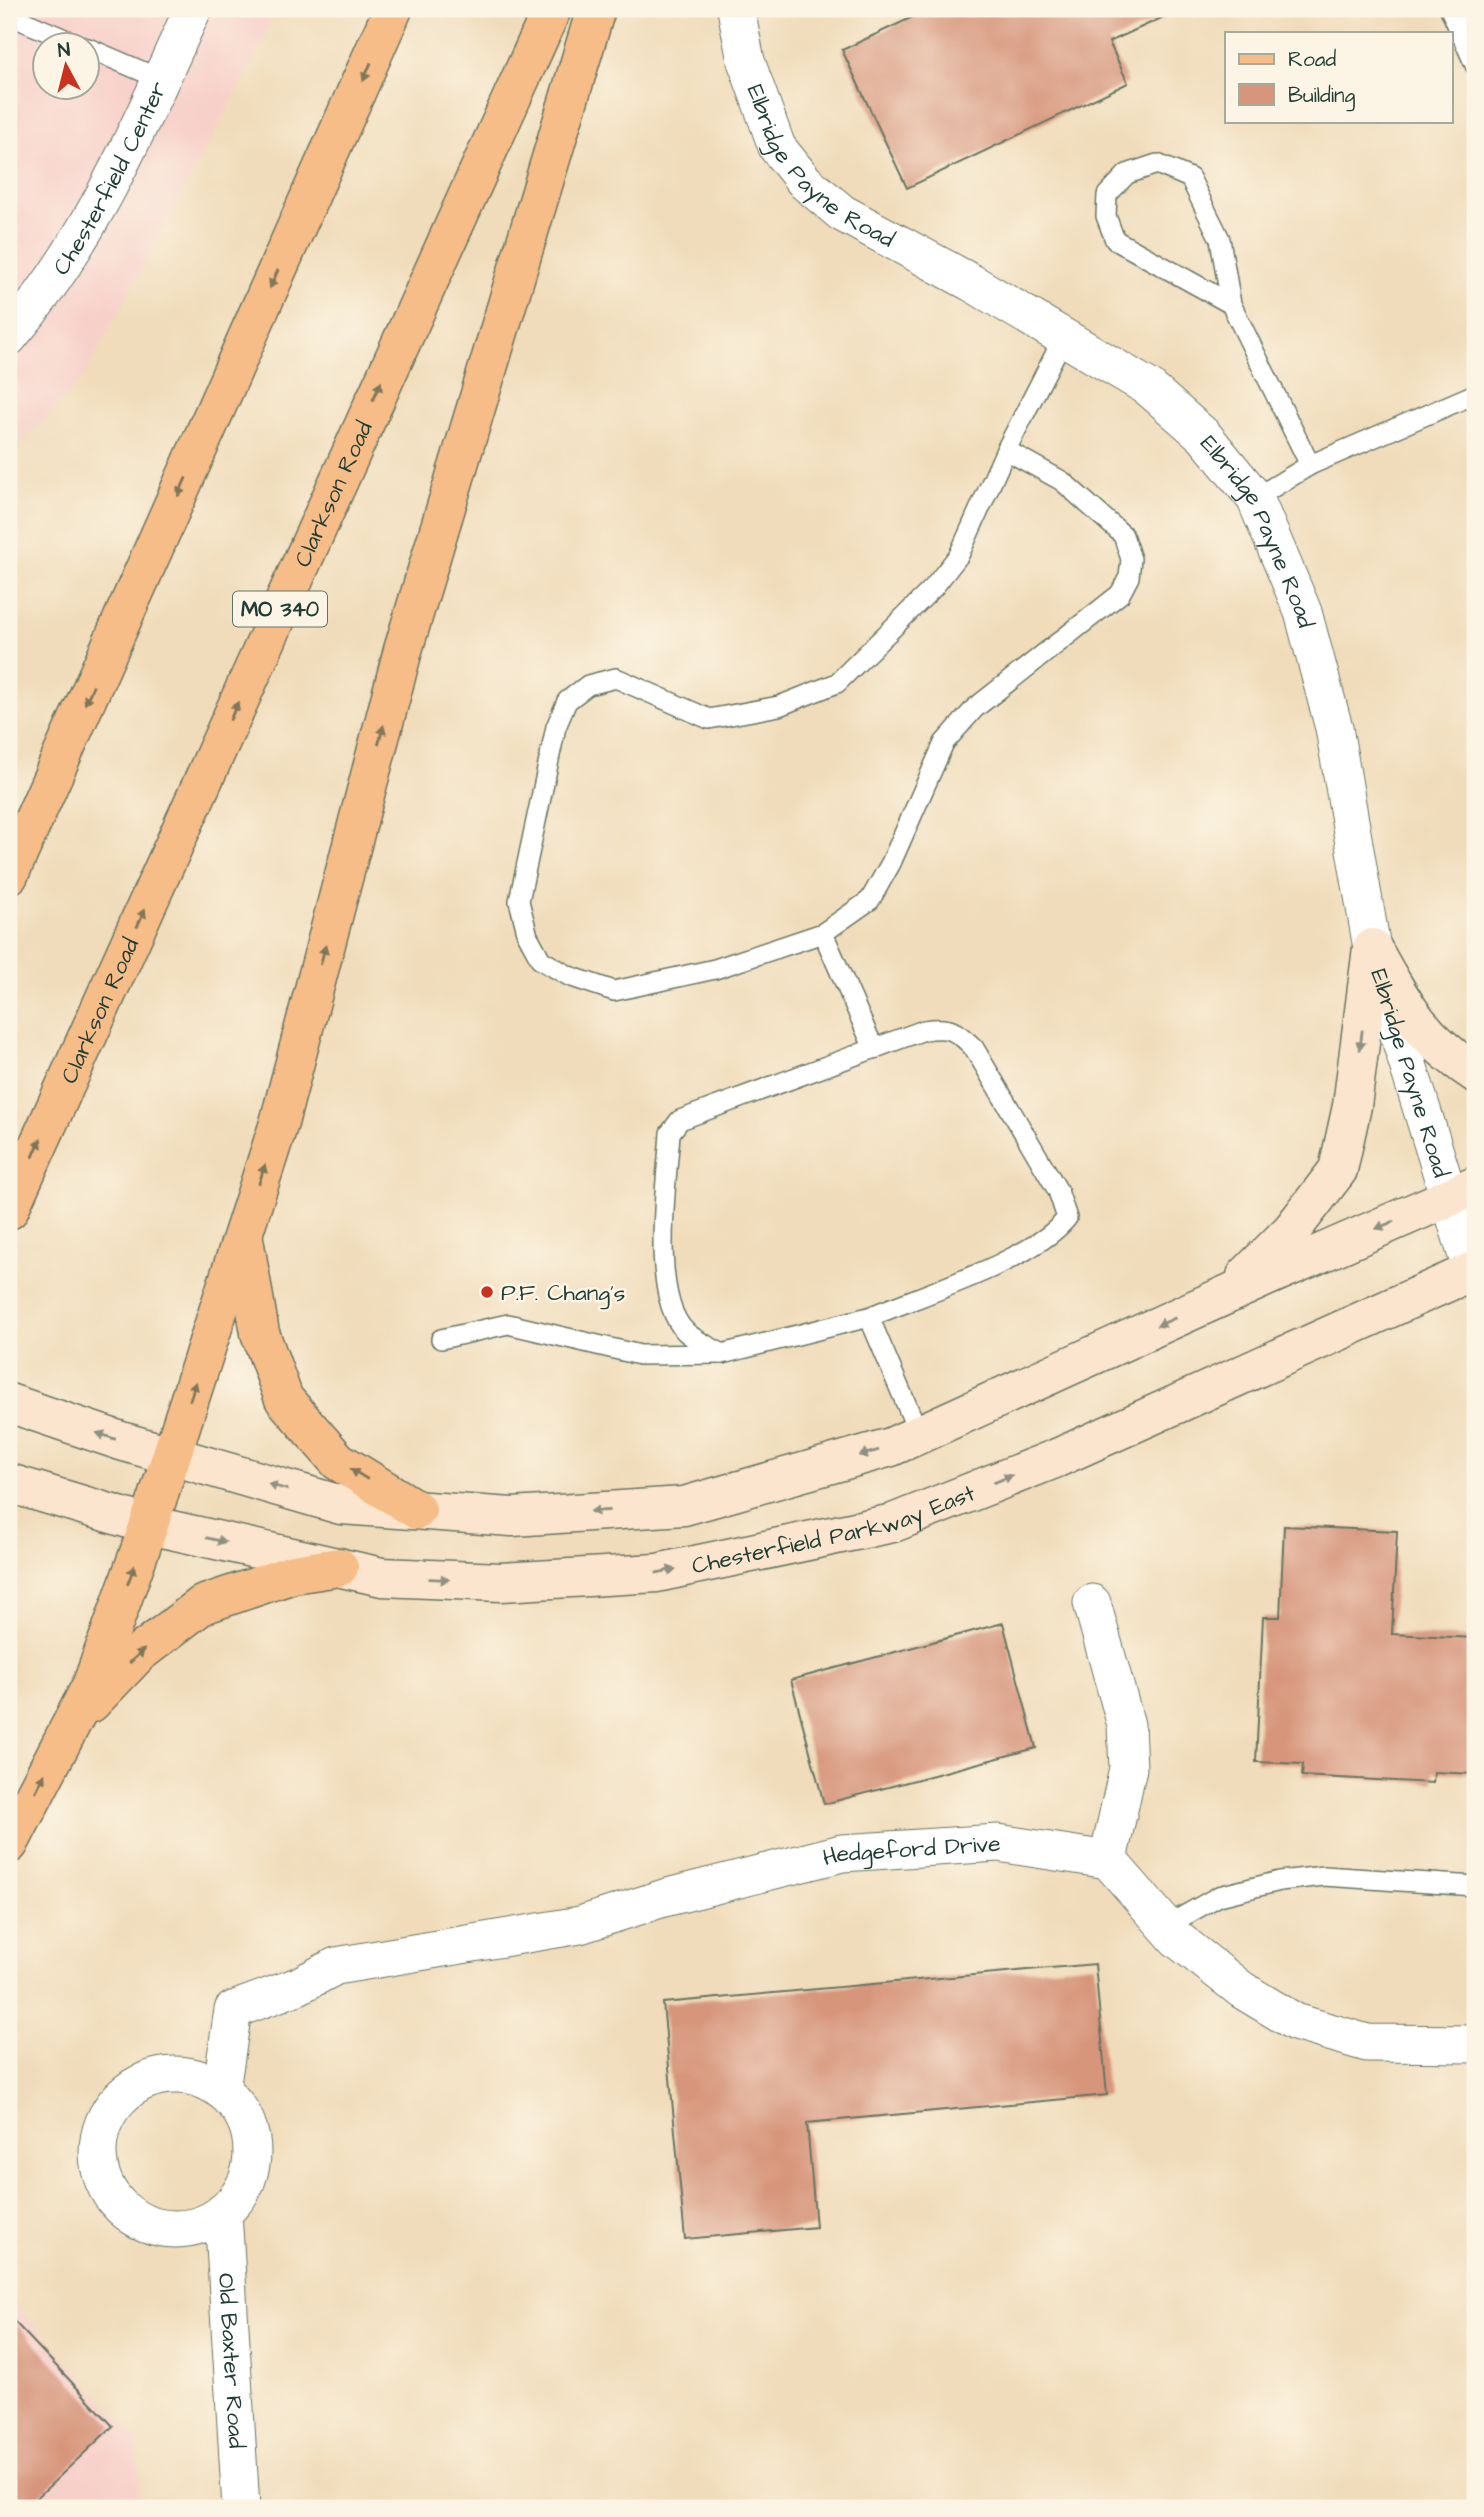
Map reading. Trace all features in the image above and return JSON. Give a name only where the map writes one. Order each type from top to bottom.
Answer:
[{"type":"main road","points":[[9,875],[394,9]]},
{"type":"main road","name":"Clarkson Road","points":[[9,1210],[552,9]]},
{"type":"main road","points":[[9,1844],[92,1685],[172,1456],[279,1124],[403,650],[596,9]]},
{"type":"main road","points":[[243,1234],[260,1333],[284,1399],[338,1461],[417,1510]]},
{"type":"main road","points":[[72,1722],[138,1654],[202,1605],[293,1574],[339,1567]]},
{"type":"street","name":"Chesterfield Center","points":[[9,337],[45,295],[93,220],[193,9]]},
{"type":"street","name":"Elbridge Payne Road","points":[[736,9],[746,61],[777,148],[805,182],[842,213],[1148,387],[1204,436],[1255,498],[1303,612],[1334,728],[1373,948],[1461,1192],[1474,1271]]},
{"type":"street","points":[[1373,948],[1411,1017],[1444,1052],[1475,1073]]},
{"type":"street","points":[[1228,1294],[1291,1231],[1338,1170],[1352,1105],[1373,948]]},
{"type":"street","points":[[9,1403],[172,1456],[341,1505],[512,1517],[684,1506],[891,1447],[1461,1192]]},
{"type":"street","name":"Chesterfield Parkway East","points":[[9,1483],[149,1525],[382,1577],[501,1582],[657,1573],[893,1523],[1057,1458],[1474,1271]]},
{"type":"street","points":[[1092,1603],[1127,1735],[1128,1768],[1108,1860],[1177,1939],[1242,1990],[1295,2022],[1367,2043],[1475,2044]]},
{"type":"street","name":"Hedgeford Drive","points":[[221,2090],[233,2010],[298,1986],[336,1966],[580,1925],[664,1898],[842,1853],[998,1843],[1108,1860]]},
{"type":"street","points":[[171,2075],[197,2078],[221,2090],[238,2106],[248,2127],[253,2150],[245,2185],[223,2212],[200,2225],[175,2230],[148,2225],[125,2212],[108,2191],[99,2167],[98,2141],[107,2116],[122,2095],[145,2080],[171,2075]]},
{"type":"street","name":"Old Baxter Road","points":[[223,2212],[241,2508]]},
{"type":"lane","points":[[1450,9],[1475,65]]},
{"type":"lane","points":[[9,15],[48,32]]},
{"type":"lane","points":[[102,54],[160,79]]},
{"type":"lane","points":[[1231,304],[1115,240],[1106,216],[1107,195],[1127,174],[1157,164],[1190,178],[1220,239],[1231,304],[1310,465]]},
{"type":"lane","points":[[1006,450],[1062,481],[1123,535],[1130,559],[1129,577],[1120,594],[975,708],[944,743],[891,863],[870,900],[823,933],[715,969],[614,991],[569,976],[541,960],[528,936],[519,901],[556,727],[567,701],[588,685],[615,678],[709,719],[779,706],[836,683],[933,588],[960,555],[1006,450],[1064,337]]},
{"type":"lane","points":[[1255,498],[1310,465],[1475,394]]},
{"type":"lane","points":[[823,933],[874,1049]]},
{"type":"lane","points":[[441,1339],[508,1324],[640,1355],[722,1354],[869,1317],[1003,1262],[1057,1231],[1067,1218],[1058,1191],[974,1048],[962,1037],[945,1027],[924,1030],[680,1120],[670,1133],[663,1243],[664,1290],[684,1331],[722,1354]]},
{"type":"lane","points":[[869,1317],[919,1434]]},
{"type":"lane","points":[[1166,1926],[1219,1896],[1280,1881],[1324,1876],[1475,1886]]},
{"type":"shaded area","points":[[9,9],[276,9],[254,59],[83,378],[9,455]]},
{"type":"shaded area","points":[[9,2297],[137,2438],[139,2508],[9,2508]]},
{"type":"building","points":[[930,9],[1181,9],[1109,42],[1128,83],[907,188],[842,50]]},
{"type":"building","points":[[1284,1526],[1397,1531],[1392,1634],[1475,1638],[1475,1774],[1434,1772],[1433,1783],[1302,1776],[1303,1764],[1256,1762],[1263,1617],[1280,1617]]},
{"type":"building","points":[[1003,1623],[1036,1748],[824,1804],[791,1680]]},
{"type":"building","points":[[1095,1964],[1107,2095],[807,2123],[816,2227],[685,2239],[663,2003]]},
{"type":"building","points":[[9,2316],[113,2426],[26,2508],[9,2508]]},
{"type":"place","name":"P.F. Chang's","points":[[487,1292]]}]
